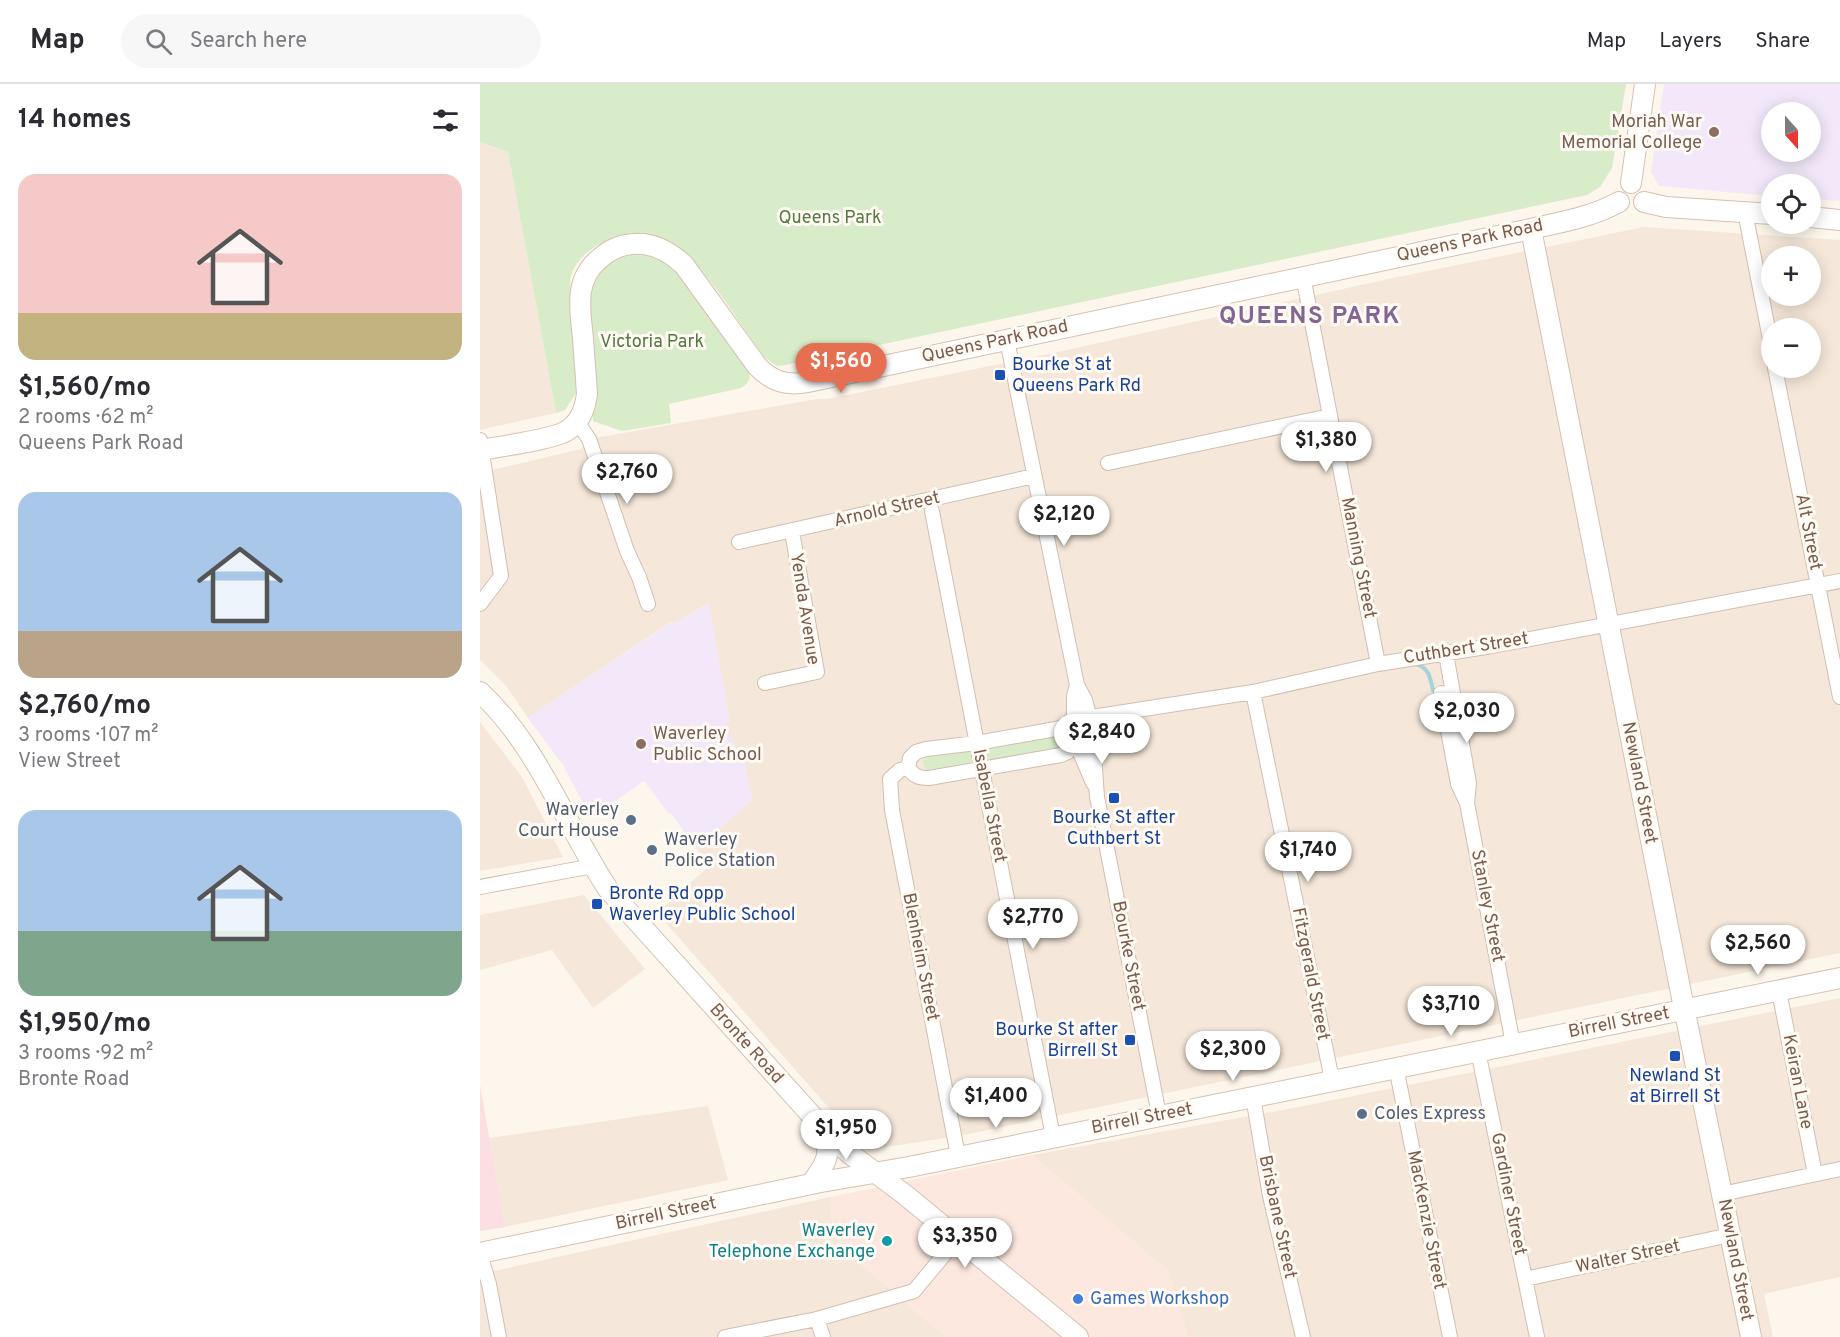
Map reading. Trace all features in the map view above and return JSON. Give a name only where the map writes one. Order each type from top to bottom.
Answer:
[{"type":"street","points":[[1631,183],[1645,84]]},
{"type":"street","points":[[1635,183],[1643,189],[1644,202],[1638,208],[1629,210],[1619,202],[1620,189],[1623,186],[1635,183]]},
{"type":"street","name":"Queens Park Road","points":[[577,422],[585,405],[587,394],[579,304],[583,282],[593,264],[606,253],[628,244],[642,243],[665,249],[675,256],[684,265],[757,366],[780,382],[798,384],[1531,229],[1583,217],[1619,202]]},
{"type":"street","points":[[1644,202],[1666,207],[1761,213]]},
{"type":"street","points":[[1745,212],[1766,318]]},
{"type":"street","points":[[1821,218],[1840,219]]},
{"type":"street","name":"Newland Street","points":[[1531,229],[1684,1010],[1751,1337]]},
{"type":"street","name":"Manning Street","points":[[1302,276],[1378,664]]},
{"type":"street","points":[[1007,340],[1077,685],[1098,729],[1093,740],[1085,744],[1075,742],[1068,731],[1077,685]]},
{"type":"street","name":"Alt Street","points":[[1777,378],[1840,697]]},
{"type":"street","points":[[1108,463],[1330,416]]},
{"type":"street","points":[[480,604],[501,576],[481,447],[562,434],[577,422],[589,438],[627,551],[648,604]]},
{"type":"street","name":"Arnold Street","points":[[739,542],[792,532],[835,520],[1034,476]]},
{"type":"street","name":"Isabella Street","points":[[932,511],[1053,1137]]},
{"type":"street","name":"Yenda Avenue","points":[[765,683],[817,672],[792,532]]},
{"type":"street","name":"Cuthbert Street","points":[[1090,716],[1253,692],[1378,664],[1608,625],[1840,581]]},
{"type":"street","name":"Stanley Street","points":[[1446,654],[1469,783],[1467,803]]},
{"type":"street","name":"Bronte Road","points":[[480,692],[493,704],[545,776],[593,866],[625,910],[823,1128],[849,1153],[875,1171],[1078,1337]]},
{"type":"street","name":"Fitzgerald Street","points":[[1253,692],[1332,1080]]},
{"type":"street","name":"Stanley Street","points":[[1441,693],[1458,784],[1467,803],[1513,1044]]},
{"type":"street","points":[[1075,742],[1068,753],[982,769],[919,778],[908,768],[910,758],[916,752],[926,748],[977,743],[1060,728],[1080,714],[1090,716]]},
{"type":"street","name":"Bourke Street","points":[[1093,740],[1097,797],[1159,1115]]},
{"type":"street","name":"Bourke Street","points":[[1075,742],[1097,797]]},
{"type":"street","name":"Blenheim Street","points":[[908,768],[900,770],[890,779],[892,810],[958,1156]]},
{"type":"street","points":[[480,887],[593,866]]},
{"type":"street","name":"Birrell Street","points":[[480,1253],[875,1171],[1840,978]]},
{"type":"street","name":"Keiran Lane","points":[[1779,991],[1815,1174]]},
{"type":"street","name":"Gardiner Street","points":[[1478,1051],[1538,1337]]},
{"type":"street","name":"MacKenzie Street","points":[[1396,1067],[1450,1337]]},
{"type":"street","name":"Brisbane Street","points":[[1253,1097],[1270,1196],[1303,1337]]},
{"type":"street","points":[[811,1184],[825,1166],[828,1154],[828,1142],[823,1128]]},
{"type":"street","points":[[1722,1194],[1840,1170]]},
{"type":"street","name":"Walter Street","points":[[1525,1279],[1730,1235]]},
{"type":"street","points":[[725,1337],[817,1319],[914,1292],[958,1238]]},
{"type":"street","points":[[480,1253],[489,1284],[499,1337]]},
{"type":"street","points":[[817,1319],[823,1337]]},
{"type":"shaded area","name":"Moriah War Memorial College","points":[[1664,84],[1840,84],[1840,201],[1821,200],[1821,174],[1761,174],[1761,195],[1659,186],[1651,172]]},
{"type":"shaded area","points":[[480,142],[508,152],[556,413],[480,430]]},
{"type":"shaded area","points":[[1644,227],[1840,240],[1840,953],[959,1136],[866,1150],[657,913],[709,866],[696,848],[752,800],[723,726],[708,604],[673,624],[671,622],[528,718],[507,687],[480,660],[480,473],[581,449],[589,439],[827,399],[1039,356],[1393,278]]},
{"type":"shaded area","name":"Waverley Public School","points":[[709,604],[730,721],[723,726],[745,762],[752,800],[696,849],[671,813],[669,814],[644,781],[591,818],[563,765],[528,718],[672,622],[673,624]]},
{"type":"shaded area","points":[[480,722],[522,777],[563,857],[480,871]]},
{"type":"shaded area","points":[[584,895],[645,969],[593,1008],[552,950],[480,970],[480,915]]},
{"type":"shaded area","points":[[1840,998],[1840,1277],[1764,1294],[1773,1337],[1188,1337],[1168,1271],[1032,1155],[1278,1111]]},
{"type":"shaded area","points":[[480,1085],[505,1227],[480,1231]]},
{"type":"shaded area","points":[[708,1106],[728,1180],[505,1227],[489,1138]]},
{"type":"shaded area","points":[[1032,1155],[1168,1271],[1188,1337],[946,1337],[834,1241],[830,1197]]},
{"type":"shaded area","points":[[830,1197],[834,1241],[946,1337],[480,1337],[480,1274]]},
{"type":"green space","name":"Queens Park","points":[[480,84],[1626,84],[1612,168],[1600,187],[1587,195],[785,365],[777,366],[764,357],[712,283],[675,246],[656,236],[648,235],[611,239],[584,255],[571,276],[578,390],[565,410],[556,413],[508,152],[480,142]]},
{"type":"green space","name":"Victoria Park","points":[[636,254],[660,257],[680,272],[749,370],[750,375],[748,382],[741,388],[669,404],[671,423],[622,431],[593,421],[589,283],[610,264]]},
{"type":"green space","points":[[1063,734],[1065,744],[1055,749],[994,761],[990,760],[986,754],[989,746]]},
{"type":"green space","points":[[967,750],[972,756],[970,764],[928,772],[923,765],[923,760],[933,754]]},
{"type":"waterway","points":[[1416,664],[1430,677],[1433,690]]},
{"type":"place","name":"Moriah War Memorial College","points":[[1714,132]]},
{"type":"place","name":"Bourke St at Queens Park Rd","points":[[1000,375]]},
{"type":"place","name":"Waverley Public School","points":[[641,744]]},
{"type":"place","name":"Bourke St after Cuthbert St","points":[[1114,798]]},
{"type":"place","name":"Waverley Court House","points":[[631,820]]},
{"type":"place","name":"Waverley Police Station","points":[[652,850]]},
{"type":"place","name":"Bronte Rd opp Waverley Public School","points":[[597,904]]},
{"type":"place","name":"Bourke St after Birrell St","points":[[1130,1040]]},
{"type":"place","name":"Newland St at Birrell St","points":[[1675,1056]]},
{"type":"place","name":"Coles Express","points":[[1362,1114]]},
{"type":"place","name":"Waverley Telephone Exchange","points":[[887,1241]]},
{"type":"place","name":"Games Workshop","points":[[1078,1299]]},
{"type":"district","name":"QUEENS PARK","points":[[1310,317]]}]
